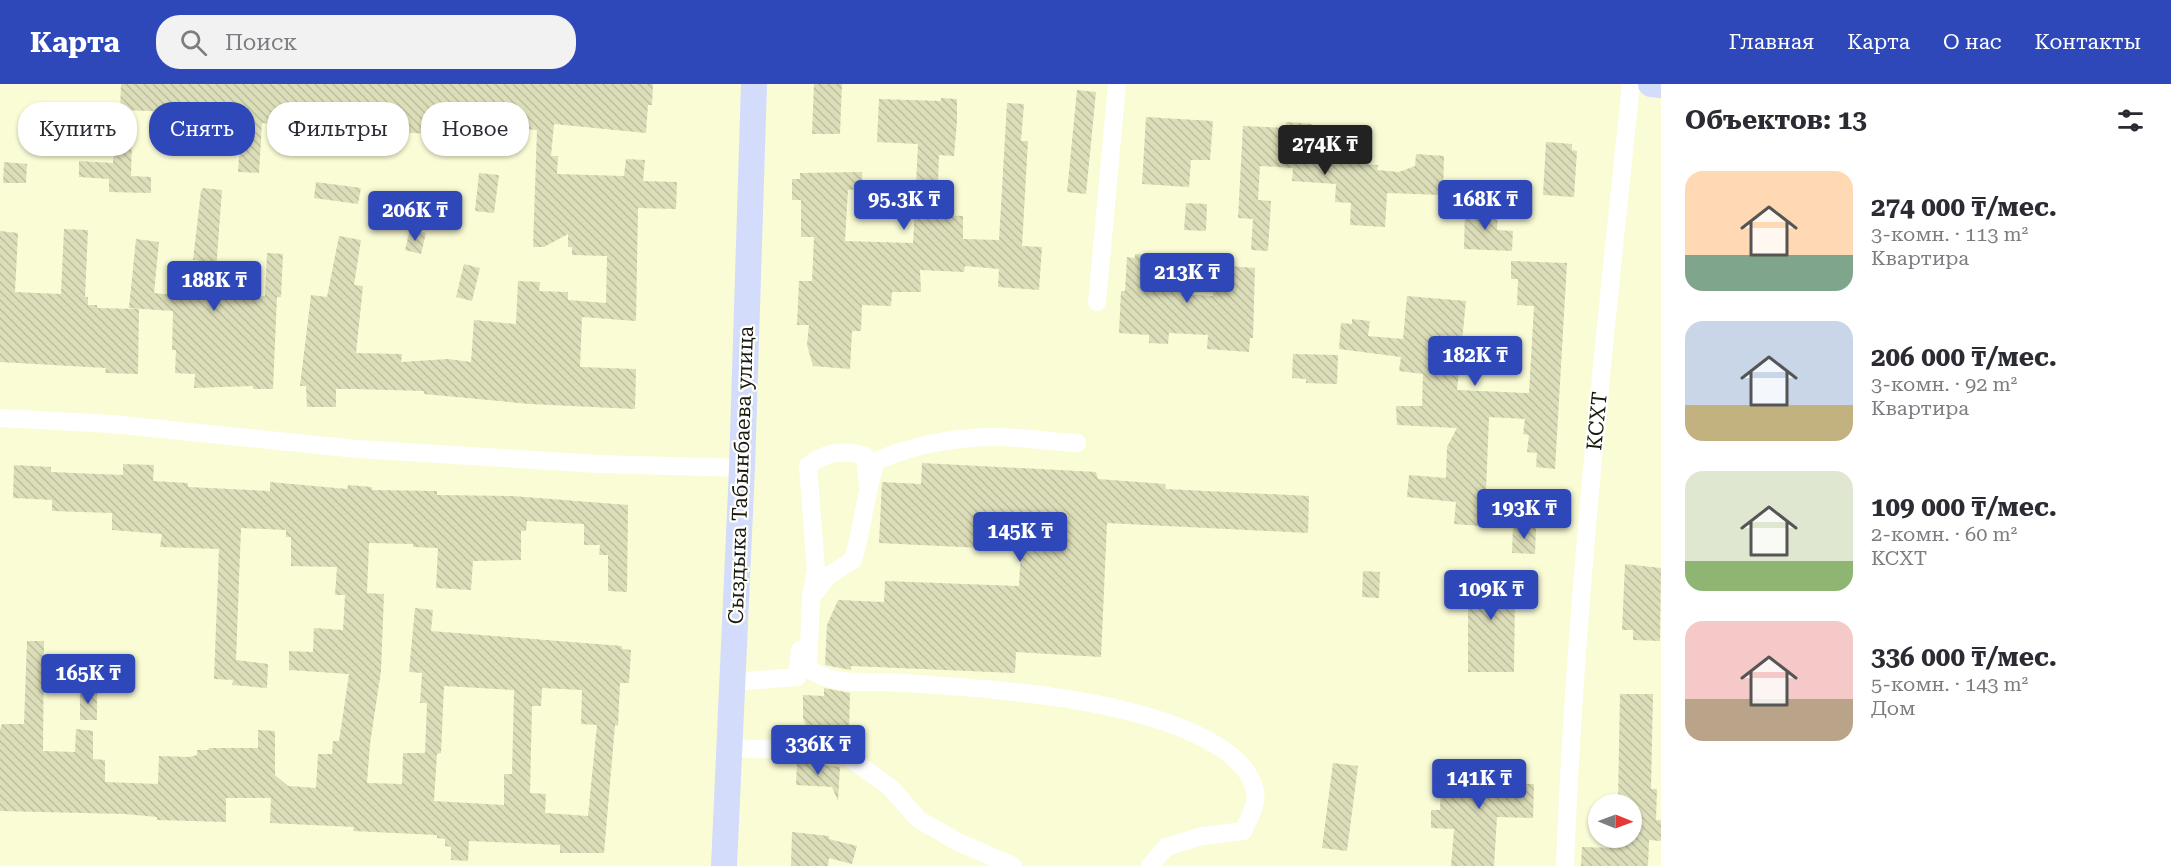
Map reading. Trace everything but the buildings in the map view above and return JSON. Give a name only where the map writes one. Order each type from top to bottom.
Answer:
[{"type":"street","name":"Сыздыка Табынбаева улица","points":[[724,866],[742,468],[754,84]]},
{"type":"street","points":[[1097,302],[1117,84]]},
{"type":"street","name":"КСХТ","points":[[1565,866],[1570,716],[1589,496],[1631,84]]},
{"type":"street","points":[[1651,84],[1661,85]]},
{"type":"street","points":[[0,418],[112,424],[357,449],[598,464],[742,468]]},
{"type":"street","points":[[1077,443],[990,437],[938,443],[899,451],[876,461],[868,484],[862,528],[853,560],[828,576],[811,597],[808,669],[822,678],[846,682],[904,682],[1032,695],[1132,711],[1168,723],[1222,748],[1246,769],[1256,800],[1243,831],[1202,836],[1166,847],[1150,866]]},
{"type":"street","points":[[732,682],[797,677],[816,570],[808,466],[816,459],[844,450],[865,456],[868,484]]},
{"type":"street","points":[[729,748],[818,750],[848,757],[891,788],[918,819],[958,842],[1013,866]]}]
